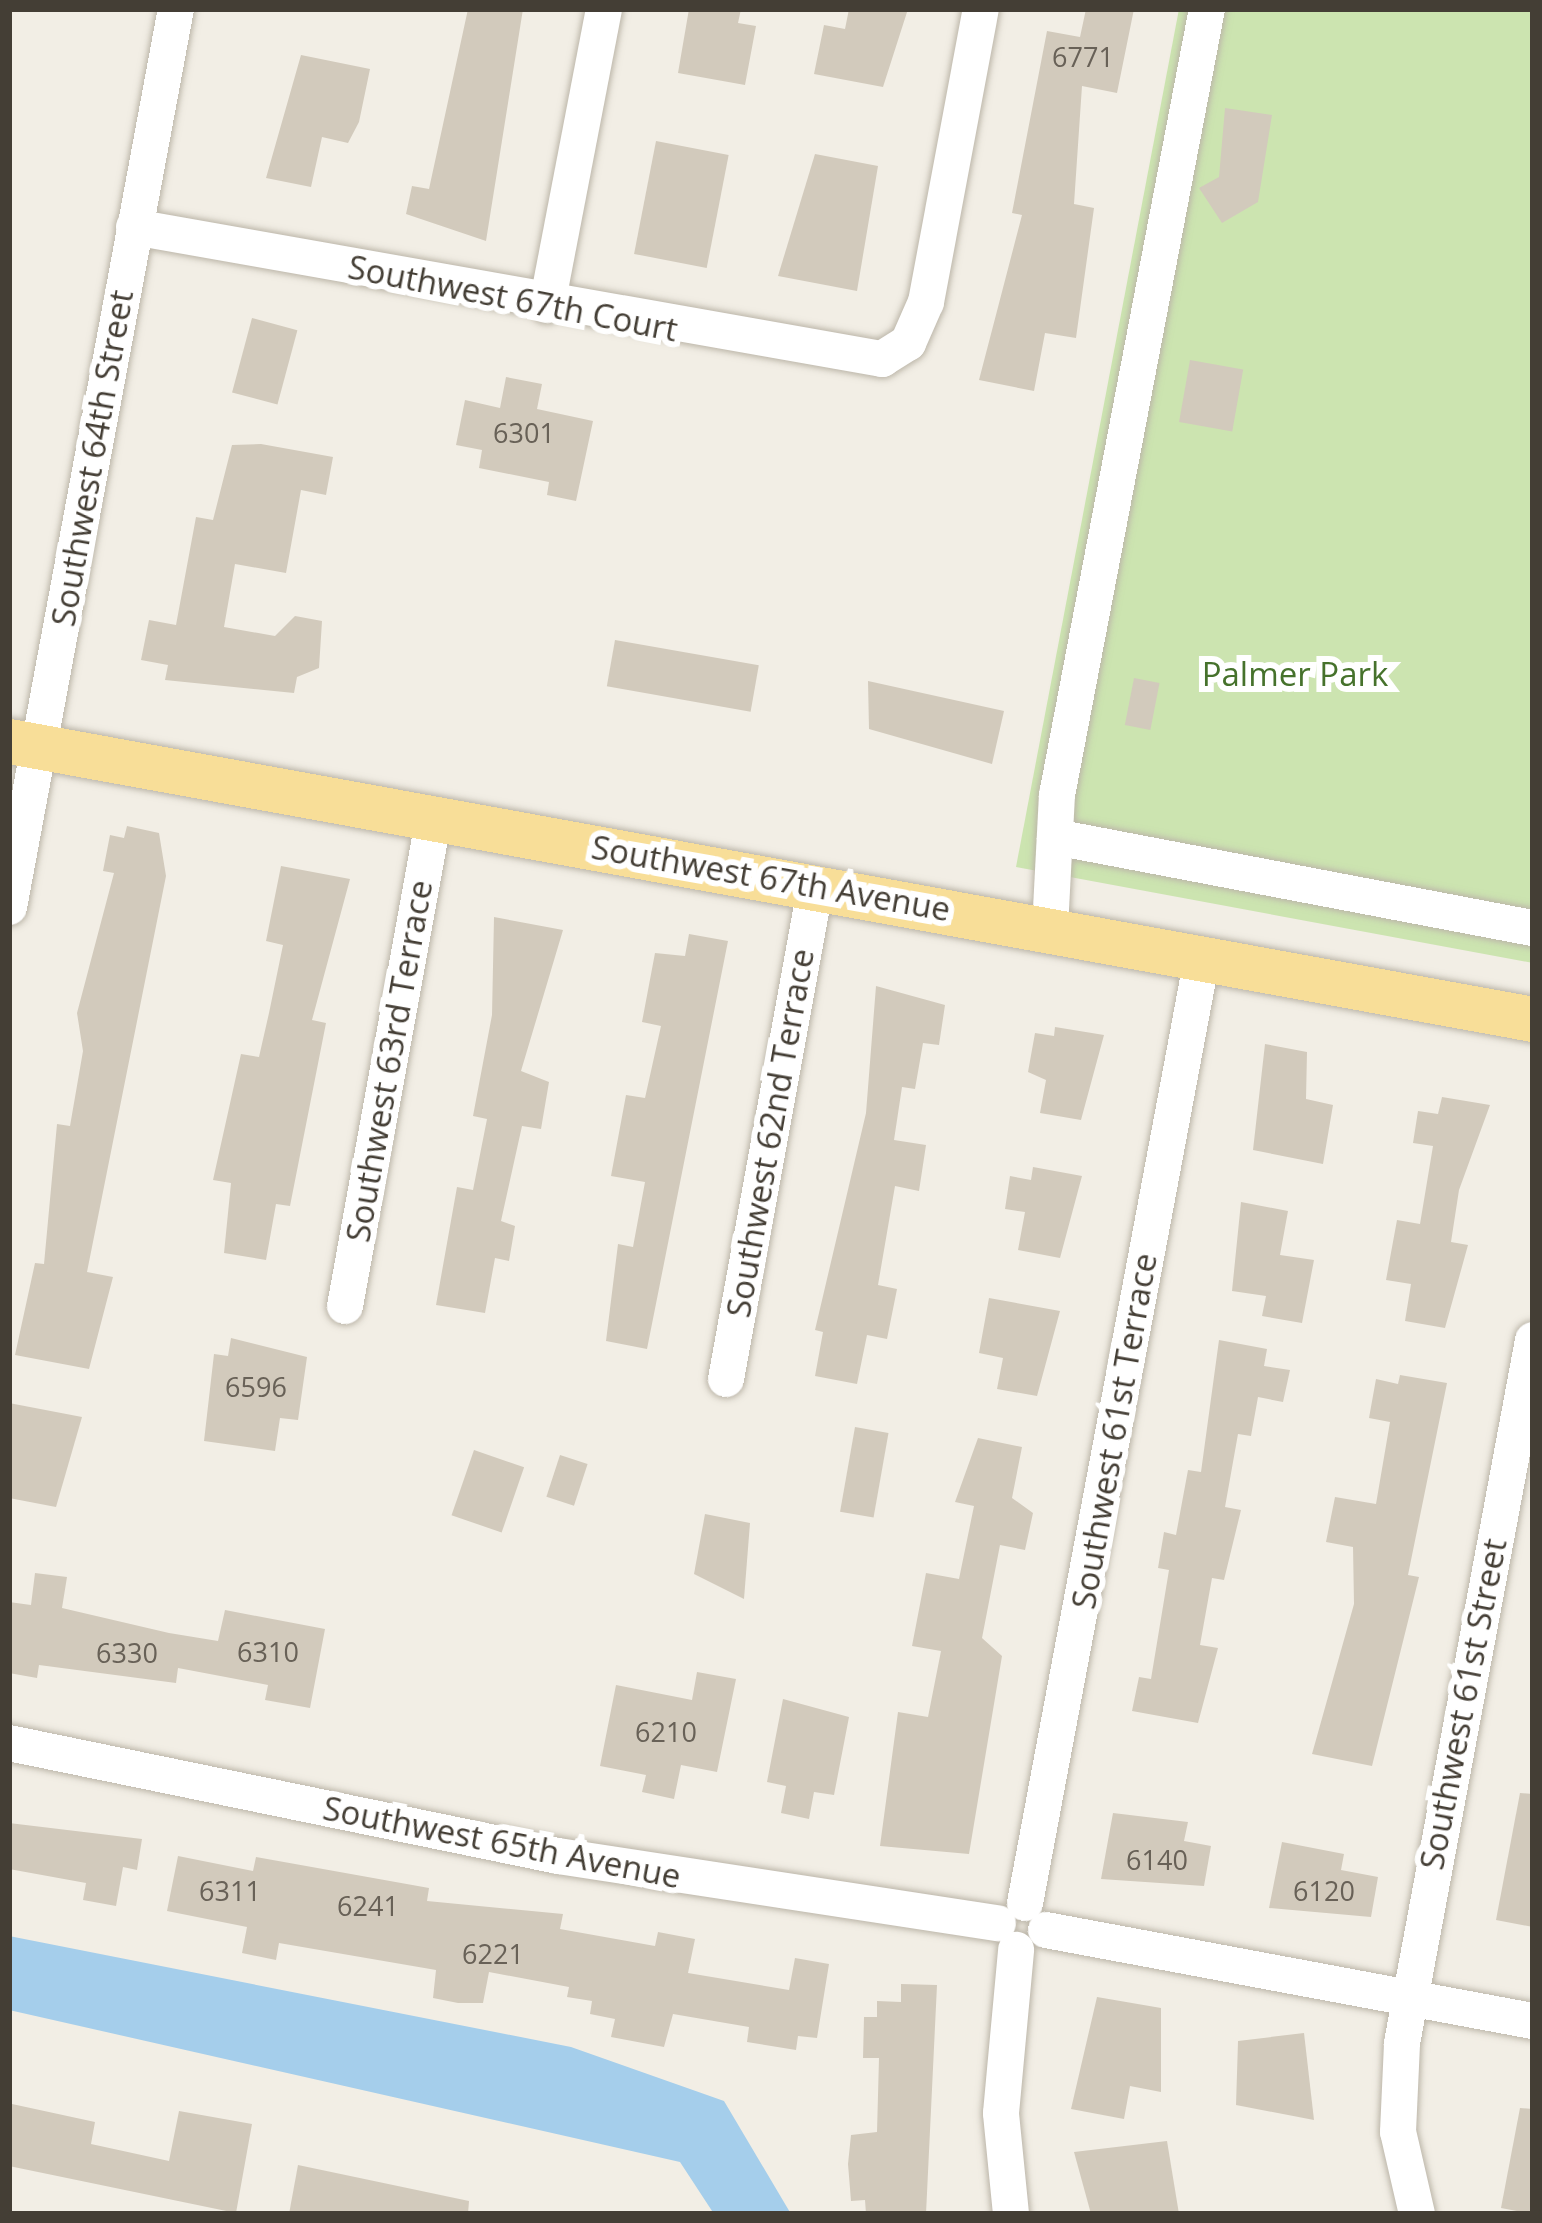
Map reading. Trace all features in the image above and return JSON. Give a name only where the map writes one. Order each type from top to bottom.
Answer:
[{"type":"main road","name":"Southwest 67th Avenue","points":[[24,743],[1533,1019]]},
{"type":"street","name":"Southwest 64th Street","points":[[9,907],[24,743],[176,9]]},
{"type":"street","points":[[548,305],[604,9]]},
{"type":"street","name":"Southwest 67th Court","points":[[134,227],[846,359],[892,354],[926,302],[981,9]]},
{"type":"street","points":[[1050,928],[1055,837],[1207,9]]},
{"type":"street","name":"Southwest 63rd Terrace","points":[[345,1306],[434,817]]},
{"type":"street","points":[[1055,837],[1533,928]]},
{"type":"street","name":"Southwest 62nd Terrace","points":[[726,1379],[815,887]]},
{"type":"street","name":"Southwest 61st Terrace","points":[[1010,2214],[1001,2096],[1021,1927],[1202,958]]},
{"type":"street","name":"Southwest 61st Street","points":[[1418,2214],[1398,2132],[1409,1997],[1533,1340]]},
{"type":"street","name":"Southwest 65th Avenue","points":[[9,1744],[558,1856],[1021,1927],[1533,2021]]},
{"type":"green space","name":"Palmer Park","points":[[1179,9],[1533,9],[1533,963],[1016,867]]},
{"type":"water","points":[[9,1936],[571,2047],[724,2101],[791,2214],[714,2214],[680,2162],[9,2010]]},
{"type":"building","points":[[468,9],[523,9],[486,241],[406,214],[412,186],[429,189]]},
{"type":"building","points":[[689,9],[741,9],[738,23],[756,26],[745,85],[678,73]]},
{"type":"building","points":[[849,9],[908,9],[883,87],[814,74],[824,25],[845,29]]},
{"type":"building","points":[[1086,9],[1134,9],[1117,93],[1082,86],[1074,204],[1094,208],[1076,338],[1045,333],[1034,391],[979,380],[1022,215],[1012,213],[1047,31],[1080,37]]},
{"type":"building","points":[[301,55],[370,69],[359,122],[348,143],[322,137],[311,187],[266,178]]},
{"type":"building","points":[[1225,108],[1272,115],[1258,202],[1222,223],[1199,188],[1219,177]]},
{"type":"building","points":[[656,141],[729,155],[707,268],[634,254]]},
{"type":"building","points":[[815,154],[878,166],[857,291],[778,276]]},
{"type":"building","points":[[252,318],[297,330],[277,405],[232,392]]},
{"type":"building","points":[[1190,360],[1243,369],[1232,431],[1179,422]]},
{"type":"building","points":[[506,377],[542,384],[537,409],[593,421],[576,501],[547,495],[549,482],[479,468],[482,450],[456,445],[465,400],[500,408]]},
{"type":"building","points":[[261,444],[333,457],[326,495],[301,490],[286,573],[235,564],[224,627],[275,636],[295,616],[322,621],[319,668],[297,677],[294,693],[165,680],[168,665],[141,660],[149,620],[176,625],[196,517],[213,520],[232,445]]},
{"type":"building","points":[[615,640],[759,665],[751,712],[607,686]]},
{"type":"building","points":[[1134,678],[1160,683],[1150,730],[1125,725]]},
{"type":"building","points":[[868,681],[1004,711],[992,764],[869,729]]},
{"type":"building","points":[[127,826],[159,833],[166,876],[87,1272],[113,1277],[89,1369],[15,1355],[35,1263],[44,1264],[57,1124],[70,1126],[83,1051],[77,1013],[114,873],[103,871],[110,835],[124,838]]},
{"type":"building","points":[[281,866],[350,879],[312,1020],[326,1023],[290,1206],[276,1204],[266,1260],[224,1253],[231,1183],[213,1180],[241,1054],[259,1057],[269,1013],[283,945],[266,941]]},
{"type":"building","points":[[494,917],[563,930],[521,1071],[549,1082],[541,1129],[522,1126],[501,1221],[515,1226],[509,1261],[495,1258],[485,1313],[436,1305],[457,1187],[473,1190],[487,1119],[473,1116],[492,1015]]},
{"type":"building","points":[[689,934],[728,941],[647,1349],[606,1341],[618,1244],[633,1247],[645,1182],[611,1176],[626,1095],[645,1098],[661,1026],[642,1022],[655,953],[685,956]]},
{"type":"building","points":[[876,986],[945,1005],[939,1045],[923,1043],[915,1089],[902,1087],[894,1140],[926,1145],[919,1191],[895,1186],[878,1285],[897,1289],[887,1339],[867,1335],[857,1384],[815,1376],[823,1332],[815,1330],[866,1113]]},
{"type":"building","points":[[1055,1027],[1104,1035],[1081,1120],[1040,1113],[1046,1080],[1028,1072],[1035,1033],[1054,1036]]},
{"type":"building","points":[[1265,1044],[1307,1052],[1306,1099],[1333,1105],[1323,1164],[1253,1150]]},
{"type":"building","points":[[1442,1097],[1490,1105],[1459,1190],[1451,1242],[1468,1245],[1445,1328],[1405,1321],[1411,1284],[1386,1280],[1397,1220],[1420,1224],[1433,1146],[1413,1143],[1418,1111],[1438,1114]]},
{"type":"building","points":[[1033,1167],[1082,1176],[1060,1258],[1018,1250],[1025,1212],[1005,1209],[1010,1176],[1031,1180]]},
{"type":"building","points":[[1241,1202],[1288,1211],[1280,1255],[1314,1260],[1302,1323],[1262,1316],[1266,1296],[1232,1291]]},
{"type":"building","points":[[989,1298],[1060,1311],[1037,1396],[997,1389],[1003,1358],[979,1353]]},
{"type":"building","points":[[231,1338],[307,1357],[298,1420],[280,1418],[275,1451],[204,1441],[214,1354],[228,1356]]},
{"type":"building","points":[[1219,1340],[1267,1349],[1264,1366],[1290,1370],[1283,1402],[1258,1397],[1251,1436],[1238,1434],[1225,1507],[1241,1510],[1224,1580],[1212,1578],[1200,1645],[1218,1648],[1198,1723],[1132,1711],[1139,1677],[1151,1679],[1169,1570],[1158,1568],[1164,1532],[1176,1535],[1188,1470],[1201,1472]]},
{"type":"building","points":[[1400,1375],[1447,1383],[1408,1575],[1419,1577],[1372,1766],[1312,1754],[1354,1604],[1353,1547],[1326,1542],[1335,1497],[1376,1504],[1390,1422],[1369,1418],[1376,1379],[1398,1384]]},
{"type":"building","points":[[9,1403],[82,1417],[56,1507],[9,1498]]},
{"type":"building","points":[[855,1427],[888,1433],[874,1518],[840,1512]]},
{"type":"building","points":[[978,1438],[1022,1447],[1012,1498],[1033,1513],[1025,1550],[1000,1545],[982,1638],[1002,1656],[969,1854],[880,1846],[898,1712],[928,1717],[941,1651],[912,1646],[926,1573],[959,1579],[974,1506],[955,1502]]},
{"type":"building","points":[[474,1450],[524,1467],[502,1532],[452,1515]]},
{"type":"building","points":[[560,1455],[588,1464],[574,1506],[546,1497]]},
{"type":"building","points":[[705,1514],[750,1523],[744,1599],[694,1574]]},
{"type":"building","points":[[35,1573],[67,1577],[62,1608],[169,1633],[218,1641],[225,1610],[325,1629],[310,1708],[265,1700],[268,1685],[178,1668],[176,1683],[39,1665],[37,1678],[9,1673],[9,1602],[31,1605]]},
{"type":"building","points":[[697,1672],[736,1679],[717,1772],[681,1765],[674,1799],[642,1792],[646,1775],[600,1766],[616,1685],[692,1700]]},
{"type":"building","points":[[783,1699],[849,1717],[834,1795],[814,1792],[809,1819],[781,1813],[786,1786],[767,1782]]},
{"type":"building","points":[[1520,1793],[1533,1794],[1533,1927],[1496,1920]]},
{"type":"building","points":[[1113,1813],[1188,1822],[1184,1841],[1211,1846],[1204,1886],[1101,1879]]},
{"type":"building","points":[[9,1823],[142,1839],[137,1870],[123,1867],[116,1906],[83,1900],[86,1883],[9,1869]]},
{"type":"building","points":[[1282,1842],[1344,1854],[1341,1870],[1378,1877],[1371,1917],[1269,1908]]},
{"type":"building","points":[[178,1856],[253,1871],[256,1857],[429,1888],[427,1901],[563,1914],[560,1929],[655,1946],[658,1932],[695,1939],[688,1973],[789,1990],[795,1958],[829,1964],[817,2038],[798,2036],[796,2050],[747,2042],[749,2027],[673,2014],[664,2047],[611,2037],[615,2019],[590,2014],[592,2001],[567,1997],[569,1987],[489,1972],[483,2003],[458,2003],[433,1998],[436,1970],[279,1943],[276,1960],[242,1953],[247,1927],[167,1911]]},
{"type":"building","points":[[901,1984],[937,1985],[926,2214],[866,2214],[865,2200],[851,2201],[848,2164],[851,2135],[877,2132],[879,2058],[863,2058],[864,2017],[877,2017],[877,2001],[901,2002]]},
{"type":"building","points":[[1097,1997],[1161,2008],[1161,2092],[1130,2086],[1124,2119],[1071,2109]]},
{"type":"building","points":[[1304,2033],[1314,2120],[1236,2105],[1238,2041]]},
{"type":"building","points":[[12,2104],[95,2122],[91,2144],[169,2161],[179,2111],[252,2124],[236,2213],[9,2166]]},
{"type":"building","points":[[1520,2108],[1533,2109],[1533,2214],[1501,2208]]},
{"type":"building","points":[[1167,2141],[1179,2214],[1091,2214],[1074,2152]]},
{"type":"building","points":[[298,2165],[469,2201],[468,2214],[289,2214]]}]
